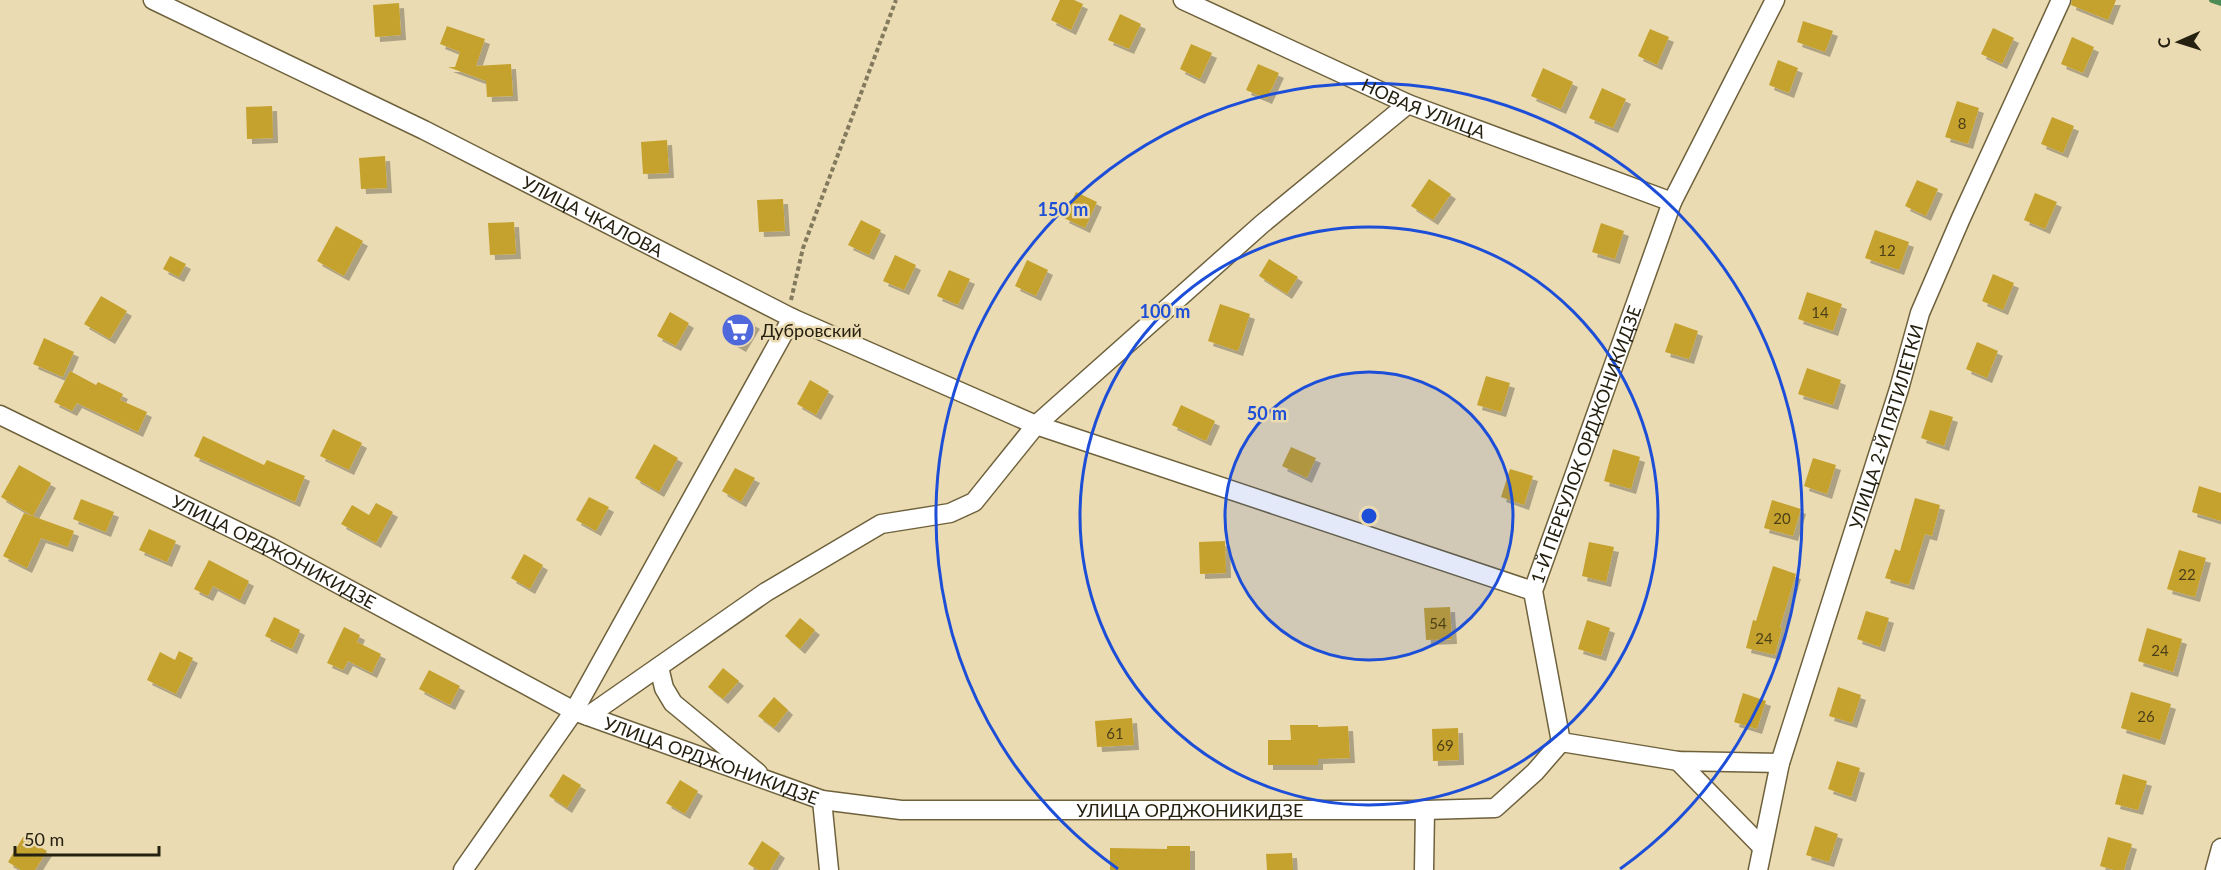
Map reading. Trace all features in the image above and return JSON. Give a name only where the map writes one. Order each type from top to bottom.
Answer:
[{"type":"street","name":"УЛИЦА ЧКАЛОВА","points":[[153,0],[424,130],[790,316],[1036,425],[1533,591]]},
{"type":"street","name":"НОВАЯ УЛИЦА","points":[[1183,0],[1408,104],[1672,202]]},
{"type":"street","name":"1-Й ПЕРЕУЛОК ОРДЖОНИКИДЗЕ","points":[[1561,742],[1533,591],[1672,202],[1774,0]]},
{"type":"street","name":"УЛИЦА 2-Й ПЯТИЛЕТКИ","points":[[1758,870],[1780,763],[1899,389],[1920,314],[1961,218],[2061,0]]},
{"type":"street","points":[[581,714],[659,667],[766,592],[881,524],[950,513],[974,502],[1036,425],[1262,224],[1408,104]]},
{"type":"street","points":[[463,870],[581,714],[790,316]]},
{"type":"street","name":"УЛИЦА ОРДЖОНИКИДЗЕ","points":[[0,415],[270,547],[581,714],[822,800],[902,810],[1495,808],[1535,772],[1561,742]]},
{"type":"street","points":[[659,667],[664,688],[673,703],[769,781]]},
{"type":"street","points":[[1561,742],[1678,761],[1780,763]]},
{"type":"street","points":[[1678,761],[1762,847]]},
{"type":"street","points":[[822,800],[829,870]]},
{"type":"street","points":[[1424,870],[1425,810]]},
{"type":"street","points":[[2215,870],[2221,848]]},
{"type":"path","points":[[790,316],[803,248],[896,0]]},
{"type":"building","points":[[1060,0],[1074,0],[1083,4],[1071,30],[1051,20]]},
{"type":"building","points":[[2072,0],[2116,0],[2108,20],[2071,5]]},
{"type":"building","points":[[399,3],[401,35],[375,37],[373,5]]},
{"type":"building","points":[[1120,14],[1141,24],[1129,49],[1108,40]]},
{"type":"building","points":[[1803,21],[1833,31],[1825,52],[1797,42]]},
{"type":"building","points":[[447,26],[485,39],[476,66],[511,64],[513,96],[487,97],[486,81],[448,67],[455,67],[460,52],[440,44]]},
{"type":"building","points":[[1993,28],[2014,38],[2002,64],[1981,54]]},
{"type":"building","points":[[1650,29],[1669,37],[1657,65],[1638,56]]},
{"type":"building","points":[[2072,37],[2094,47],[2083,73],[2061,64]]},
{"type":"building","points":[[1191,44],[1212,53],[1200,79],[1180,69]]},
{"type":"building","points":[[1778,60],[1798,68],[1789,93],[1769,85]]},
{"type":"building","points":[[1258,64],[1279,73],[1267,99],[1246,90]]},
{"type":"building","points":[[1543,68],[1573,82],[1561,109],[1531,96]]},
{"type":"building","points":[[1602,88],[1626,99],[1613,128],[1589,118]]},
{"type":"building","points":[[1957,101],[1979,108],[1968,144],[1945,137]]},
{"type":"building","points":[[272,106],[273,138],[247,139],[246,107]]},
{"type":"building","points":[[2052,117],[2074,126],[2063,153],[2041,144]]},
{"type":"building","points":[[667,140],[669,173],[643,174],[641,142]]},
{"type":"building","points":[[385,156],[387,188],[361,189],[359,158]]},
{"type":"building","points":[[1429,179],[1451,194],[1433,220],[1411,206]]},
{"type":"building","points":[[1917,180],[1938,189],[1926,216],[1905,206]]},
{"type":"building","points":[[1076,192],[1097,202],[1085,228],[1064,218]]},
{"type":"building","points":[[2035,193],[2057,202],[2045,229],[2024,220]]},
{"type":"building","points":[[783,199],[785,231],[759,232],[757,200]]},
{"type":"building","points":[[861,220],[881,230],[869,255],[848,245]]},
{"type":"building","points":[[514,222],[516,254],[490,255],[488,223]]},
{"type":"building","points":[[1601,223],[1624,231],[1615,259],[1592,252]]},
{"type":"building","points":[[336,226],[363,241],[344,276],[317,261]]},
{"type":"building","points":[[1875,230],[1909,242],[1899,270],[1865,258]]},
{"type":"building","points":[[895,255],[916,265],[904,290],[883,281]]},
{"type":"building","points":[[170,256],[186,264],[179,277],[163,269]]},
{"type":"building","points":[[1269,259],[1298,277],[1287,294],[1259,276]]},
{"type":"building","points":[[1027,260],[1048,270],[1036,296],[1015,286]]},
{"type":"building","points":[[949,270],[970,279],[958,305],[937,296]]},
{"type":"building","points":[[1993,274],[2014,283],[2003,310],[1982,301]]},
{"type":"building","points":[[1807,292],[1842,304],[1833,331],[1798,319]]},
{"type":"building","points":[[101,296],[127,311],[110,339],[84,324]]},
{"type":"building","points":[[1220,304],[1250,314],[1238,351],[1208,341]]},
{"type":"building","points":[[670,312],[689,323],[676,346],[657,336]]},
{"type":"building","name":"Дубровский","points":[[735,313],[755,324],[741,347],[722,336]]},
{"type":"building","points":[[1675,323],[1698,331],[1689,359],[1665,352]]},
{"type":"building","points":[[44,338],[74,352],[63,377],[33,364]]},
{"type":"building","points":[[1977,342],[1998,351],[1987,378],[1966,369]]},
{"type":"building","points":[[1807,368],[1841,380],[1833,405],[1798,394]]},
{"type":"building","points":[[70,371],[96,385],[98,382],[123,394],[120,400],[147,412],[138,432],[77,403],[72,411],[54,402]]},
{"type":"building","points":[[1486,376],[1510,383],[1501,412],[1477,405]]},
{"type":"building","points":[[810,380],[829,391],[816,415],[797,404]]},
{"type":"building","points":[[1181,405],[1215,421],[1206,441],[1172,425]]},
{"type":"building","points":[[1930,410],[1953,417],[1944,446],[1921,438]]},
{"type":"building","points":[[333,429],[362,443],[349,470],[320,456]]},
{"type":"building","points":[[203,436],[264,465],[267,460],[305,476],[295,502],[194,456]]},
{"type":"building","points":[[654,444],[678,458],[659,492],[635,478]]},
{"type":"building","points":[[1291,447],[1316,458],[1307,478],[1282,466]]},
{"type":"building","points":[[1613,449],[1640,457],[1631,489],[1604,481]]},
{"type":"building","points":[[1813,458],[1836,465],[1827,494],[1804,486]]},
{"type":"building","points":[[19,465],[51,483],[33,516],[1,497]]},
{"type":"building","points":[[735,468],[755,478],[741,502],[722,491]]},
{"type":"building","points":[[1510,469],[1533,476],[1524,505],[1501,497]]},
{"type":"building","points":[[2199,486],[2221,493],[2221,521],[2192,512]]},
{"type":"building","points":[[589,497],[609,507],[596,531],[576,520]]},
{"type":"building","points":[[1915,498],[1940,505],[1932,536],[1925,534],[1909,585],[1885,578],[1895,549],[1900,551]]},
{"type":"building","points":[[81,499],[114,512],[106,532],[73,519]]},
{"type":"building","points":[[1772,500],[1801,509],[1793,536],[1764,528]]},
{"type":"building","points":[[376,503],[393,512],[376,543],[341,524],[352,505],[369,515]]},
{"type":"building","points":[[24,513],[74,531],[68,547],[41,538],[27,568],[3,556]]},
{"type":"building","points":[[149,529],[176,541],[167,562],[139,550]]},
{"type":"building","points":[[1225,541],[1226,573],[1200,574],[1199,542]]},
{"type":"building","points":[[1589,542],[1614,547],[1606,582],[1582,576]]},
{"type":"building","points":[[2179,550],[2206,558],[2195,597],[2167,589]]},
{"type":"building","points":[[524,554],[543,565],[530,589],[511,578]]},
{"type":"building","points":[[209,560],[249,581],[240,600],[213,586],[208,596],[194,589]]},
{"type":"building","points":[[1773,566],[1796,574],[1780,627],[1782,628],[1775,655],[1746,648],[1753,620],[1756,621]]},
{"type":"building","points":[[1450,607],[1452,639],[1426,640],[1424,608]]},
{"type":"building","points":[[1866,611],[1889,618],[1880,647],[1857,639]]},
{"type":"building","points":[[274,617],[300,630],[292,649],[265,636]]},
{"type":"building","points":[[800,618],[815,630],[800,649],[785,636]]},
{"type":"building","points":[[1587,620],[1610,628],[1601,656],[1578,649]]},
{"type":"building","points":[[344,627],[360,635],[357,642],[381,654],[372,673],[348,661],[343,670],[327,663]]},
{"type":"building","points":[[2147,628],[2182,639],[2173,672],[2138,661]]},
{"type":"building","points":[[179,651],[193,658],[176,694],[147,680],[160,652],[175,660]]},
{"type":"building","points":[[723,668],[739,681],[723,699],[708,687]]},
{"type":"building","points":[[429,670],[460,686],[450,705],[419,689]]},
{"type":"building","points":[[1838,687],[1861,695],[1852,723],[1829,716]]},
{"type":"building","points":[[2131,692],[2171,704],[2160,740],[2121,728]]},
{"type":"building","points":[[1743,693],[1766,701],[1757,729],[1734,722]]},
{"type":"building","points":[[774,697],[788,710],[774,728],[758,716]]},
{"type":"building","points":[[1132,718],[1134,745],[1097,747],[1095,721]]},
{"type":"building","points":[[1290,725],[1348,726],[1350,758],[1318,759],[1318,765],[1268,765],[1268,740],[1291,740]]},
{"type":"building","points":[[1458,728],[1459,760],[1433,761],[1432,729]]},
{"type":"building","points":[[1837,761],[1860,768],[1851,797],[1828,789]]},
{"type":"building","points":[[563,774],[581,785],[567,808],[549,796]]},
{"type":"building","points":[[2123,774],[2147,781],[2138,810],[2115,804]]},
{"type":"building","points":[[680,780],[698,791],[685,814],[666,803]]},
{"type":"building","points":[[1815,826],[1838,834],[1829,862],[1806,855]]},
{"type":"building","points":[[23,837],[47,851],[35,870],[21,870],[8,862]]},
{"type":"building","points":[[2108,837],[2132,844],[2124,870],[2100,866]]},
{"type":"building","points":[[762,841],[780,853],[770,870],[758,870],[748,864]]},
{"type":"building","points":[[1167,846],[1190,846],[1190,870],[1110,870],[1110,848],[1167,849]]},
{"type":"building","points":[[1292,853],[1293,870],[1267,870],[1266,854]]},
{"type":"waterway","points":[[2212,0],[2221,3]]},
{"type":"place","name":"Дубровский","points":[[738,330]]}]
